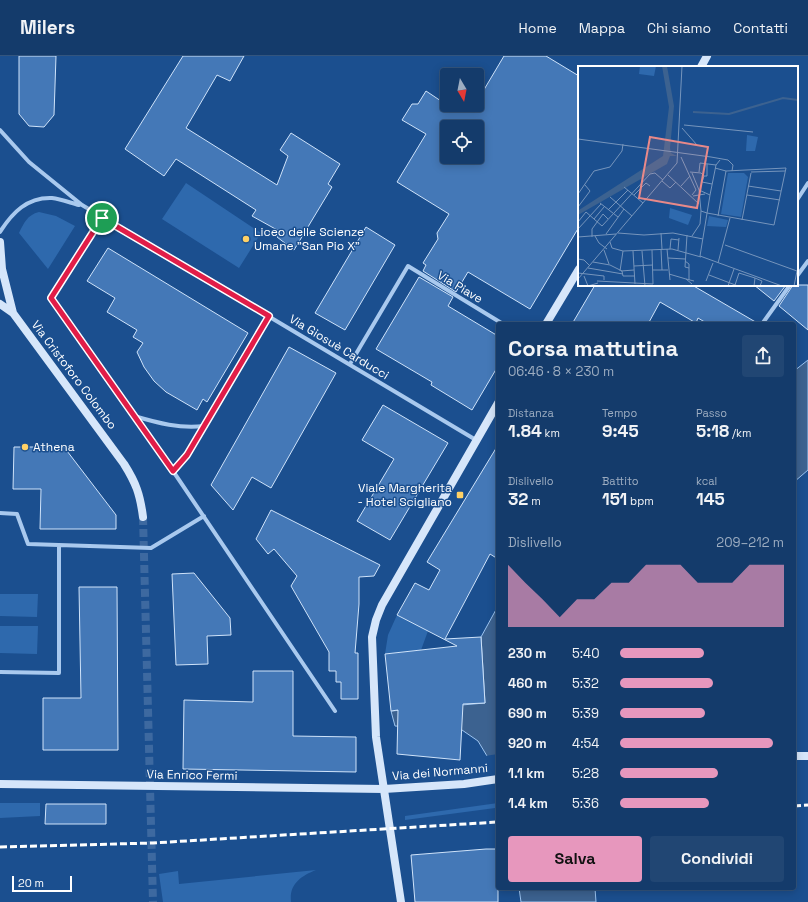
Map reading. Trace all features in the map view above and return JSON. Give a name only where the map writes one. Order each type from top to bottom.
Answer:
[{"type":"main road","points":[[702,66],[707,56]]},
{"type":"main road","name":"Via Cristoforo Colombo","points":[[0,242],[2,269],[12,313],[124,464],[136,485],[140,497],[143,517]]},
{"type":"main road","points":[[547,322],[578,271]]},
{"type":"main road","points":[[0,304],[12,313]]},
{"type":"main road","points":[[400,902],[376,737],[372,637],[376,620],[382,605],[496,406]]},
{"type":"main road","points":[[796,756],[808,756]]},
{"type":"main road","name":"Via dei Normanni","points":[[384,789],[464,784],[496,779]]},
{"type":"main road","name":"Via Enrico Fermi","points":[[0,784],[384,789]]},
{"type":"street","name":"Via Giosuè Carducci","points":[[0,130],[29,162],[82,205],[476,440]]},
{"type":"street","points":[[798,198],[808,183]]},
{"type":"street","points":[[0,232],[12,216],[22,207],[34,200],[52,198],[82,205]]},
{"type":"street","points":[[102,218],[51,298],[173,471],[336,711]]},
{"type":"street","points":[[798,275],[808,261]]},
{"type":"street","name":"Via Piave","points":[[350,364],[408,266],[500,322]]},
{"type":"street","points":[[763,322],[789,286]]},
{"type":"street","points":[[173,471],[187,455],[269,316]]},
{"type":"street","points":[[134,416],[168,425],[190,428],[204,426]]},
{"type":"street","points":[[0,513],[17,514],[28,544],[151,548],[204,516]]},
{"type":"street","points":[[0,672],[59,672],[59,546]]},
{"type":"shaded area","points":[[186,183],[261,233],[239,268],[162,219]]},
{"type":"shaded area","points":[[39,212],[56,216],[75,226],[48,269],[19,233],[29,217]]},
{"type":"shaded area","points":[[808,360],[808,470],[796,480],[796,369]]},
{"type":"shaded area","points":[[0,594],[38,594],[37,617],[0,616]]},
{"type":"shaded area","points":[[496,610],[496,774],[478,741],[462,730],[395,726],[391,711],[485,703],[481,637]]},
{"type":"shaded area","points":[[397,615],[428,631],[421,650],[385,654],[388,635]]},
{"type":"shaded area","points":[[0,626],[38,626],[37,654],[0,653]]},
{"type":"shaded area","points":[[0,803],[40,803],[40,816],[0,818]]},
{"type":"shaded area","points":[[496,803],[495,808],[405,820],[405,816]]},
{"type":"shaded area","points":[[316,870],[305,875],[297,882],[292,890],[291,902],[163,902],[159,874],[178,871],[179,884]]},
{"type":"shaded area","points":[[519,890],[595,890],[596,902],[521,902]]},
{"type":"pier","points":[[496,754],[496,780],[485,756]]},
{"type":"building","points":[[19,56],[56,56],[54,115],[44,127],[29,126],[19,114]]},
{"type":"building","name":"Liceo delle Scienze Umane \"San Pio X\"","points":[[183,56],[244,56],[230,81],[217,75],[186,128],[277,185],[288,156],[280,150],[291,133],[340,164],[328,184],[332,187],[294,250],[277,237],[279,231],[252,216],[256,210],[176,159],[164,176],[125,149]]},
{"type":"building","points":[[504,56],[546,56],[578,75],[578,229],[530,309],[468,272],[456,292],[423,271],[426,265],[423,263],[438,239],[437,233],[449,214],[397,182],[426,134],[402,120],[412,104],[418,104],[426,91],[440,100],[440,112],[484,112],[484,90]]},
{"type":"building","points":[[366,227],[395,245],[345,330],[315,313]]},
{"type":"building","points":[[108,248],[248,333],[207,402],[203,399],[197,410],[166,392],[154,381],[144,367],[137,352],[143,343],[133,337],[137,330],[107,312],[115,298],[87,281]]},
{"type":"building","points":[[419,277],[453,297],[448,306],[496,335],[496,369],[472,410],[431,385],[432,382],[376,349]]},
{"type":"building","points":[[808,285],[808,330],[779,306],[792,286]]},
{"type":"building","points":[[594,286],[694,286],[756,322],[705,322],[698,318],[696,322],[694,322],[660,302],[649,322],[573,322]]},
{"type":"building","points":[[755,286],[785,286],[774,301]]},
{"type":"building","points":[[289,347],[336,373],[271,488],[252,477],[233,510],[211,485]]},
{"type":"building","points":[[383,405],[448,443],[390,540],[357,521],[394,459],[362,440]]},
{"type":"building","points":[[14,447],[64,447],[116,515],[116,529],[40,529],[41,489],[13,489]]},
{"type":"building","points":[[496,448],[496,558],[490,554],[445,639],[481,637],[485,703],[463,704],[460,760],[397,754],[398,710],[391,711],[385,654],[457,646],[397,615],[415,583],[429,590],[440,570],[427,562]]},
{"type":"building","points":[[271,510],[380,565],[374,576],[359,577],[359,604],[355,653],[358,653],[358,699],[341,699],[341,682],[336,682],[336,671],[329,671],[329,652],[291,586],[297,576],[274,549],[268,554],[256,539]]},
{"type":"building","points":[[194,573],[230,618],[231,635],[207,636],[208,664],[176,665],[172,574]]},
{"type":"building","points":[[79,587],[117,587],[118,750],[43,750],[43,698],[81,698]]},
{"type":"building","points":[[253,671],[293,671],[293,736],[356,737],[356,772],[183,769],[184,700],[253,702]]},
{"type":"building","points":[[46,804],[106,804],[106,824],[45,824]]},
{"type":"building","points":[[496,849],[496,890],[498,890],[498,902],[415,902],[411,855]]},
{"type":"tunnel","points":[[143,517],[153,902]]},
{"type":"railway","points":[[796,806],[808,805]]},
{"type":"railway","points":[[0,847],[153,843],[496,822]]},
{"type":"place","name":"Liceo delle Scienze Umane \"San Pio X\"","points":[[246,239]]},
{"type":"place","name":"Athena","points":[[25,447]]},
{"type":"place","name":"Viale Margherita - Hotel Scigliano","points":[[460,495]]},
{"type":"route","points":[[102,218],[269,316],[187,455],[173,471],[51,298],[102,218]]}]
